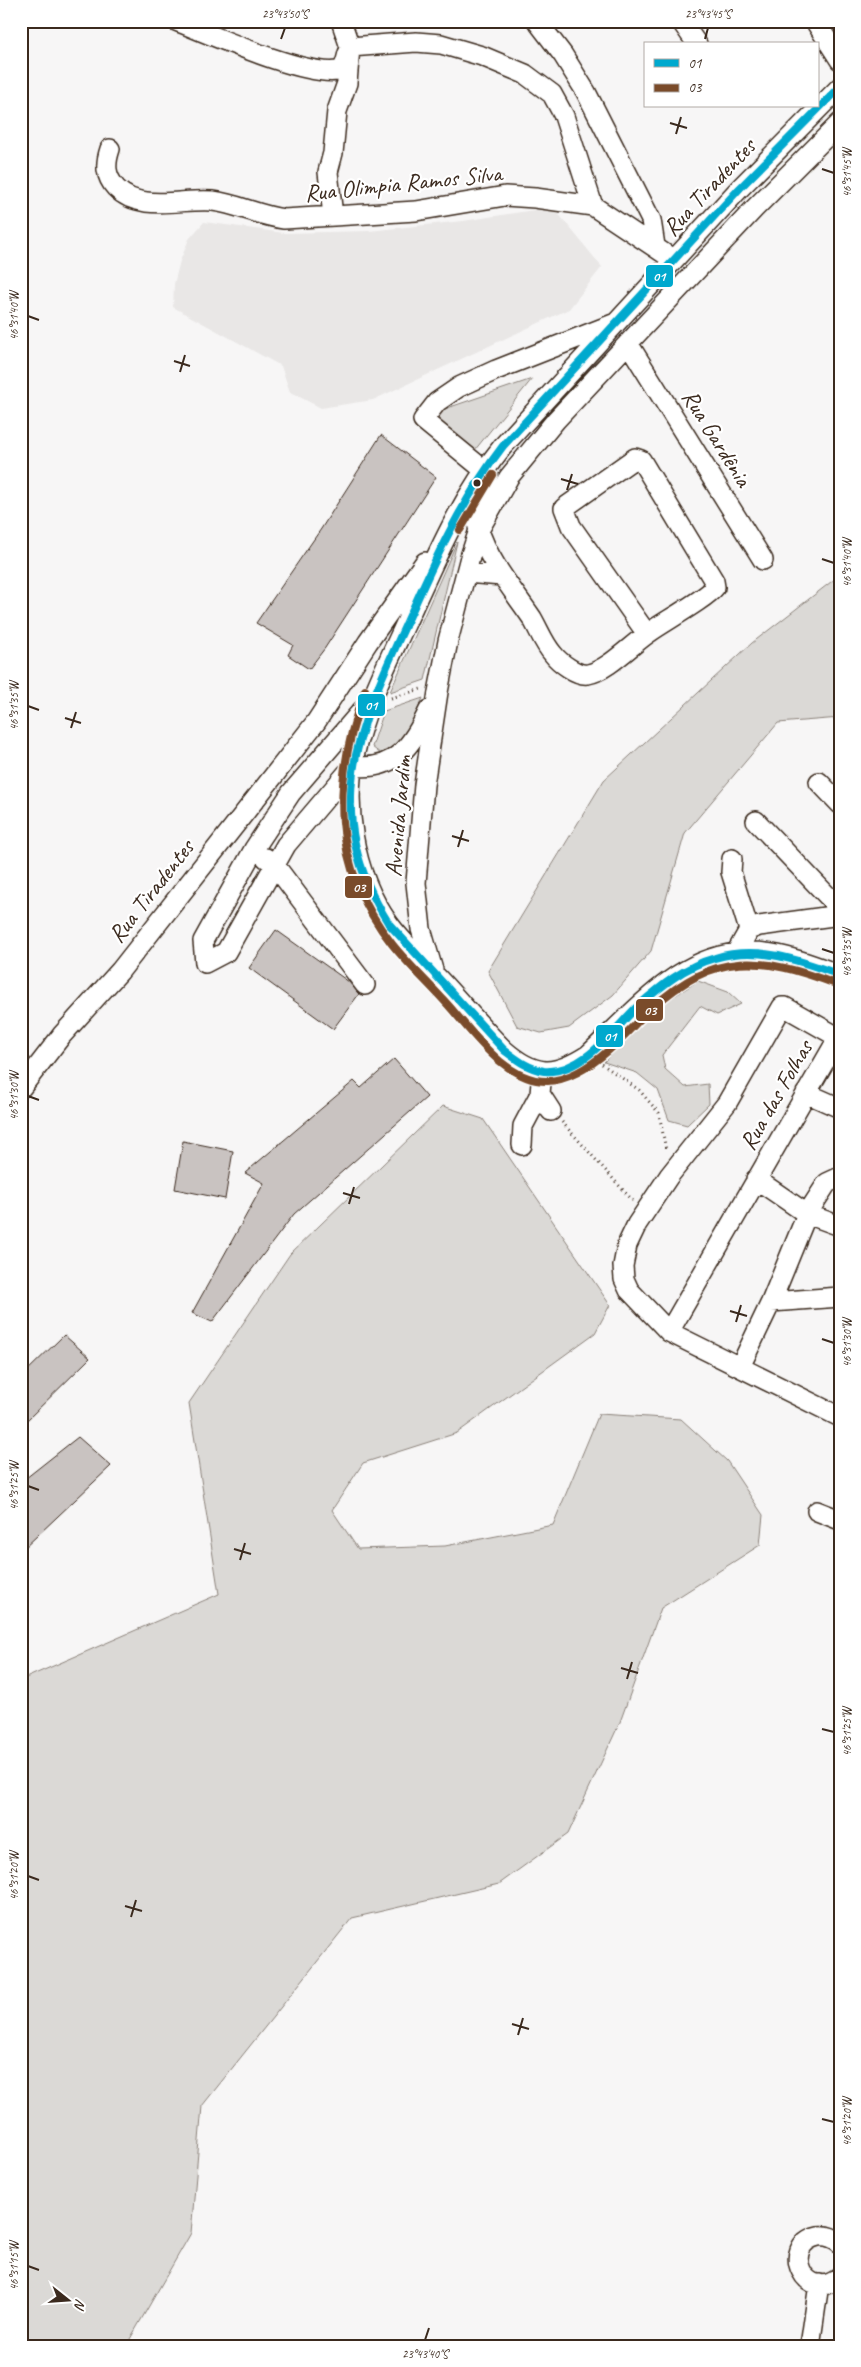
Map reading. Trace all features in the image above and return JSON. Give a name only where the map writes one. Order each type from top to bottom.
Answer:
[{"type":"street","points":[[176,21],[306,68],[338,72],[344,67],[350,47]]},
{"type":"street","points":[[333,216],[328,172],[333,153],[337,112],[347,83],[350,47],[341,21]]},
{"type":"street","points":[[537,21],[563,56],[586,92],[651,220],[655,246]]},
{"type":"street","points":[[681,21],[696,42]]},
{"type":"street","points":[[815,21],[838,52]]},
{"type":"street","points":[[350,47],[416,42],[441,44],[482,56],[525,74],[552,94],[564,116],[593,206],[674,260]]},
{"type":"street","name":"Rua Tiradentes","points":[[21,1088],[62,1035],[120,971],[316,722],[368,642],[451,525],[484,470],[740,188],[840,87]]},
{"type":"street","name":"Rua Tiradentes","points":[[431,690],[479,530],[498,494],[526,454],[755,208],[840,123]]},
{"type":"street","name":"Rua Olimpia Ramos Silva","points":[[110,149],[106,162],[110,182],[122,195],[144,203],[215,202],[268,217],[284,219],[416,211],[505,196],[593,206]]},
{"type":"street","name":"Rua Tiradentes","points":[[484,470],[423,420],[437,402],[459,387],[496,370],[616,323]]},
{"type":"street","name":"Rua Gardênia","points":[[628,343],[763,560]]},
{"type":"street","points":[[526,454],[503,466],[484,470],[489,480],[478,512],[479,530],[502,576],[532,618],[553,654],[576,672],[586,675],[597,672],[647,634],[712,591],[716,584],[641,460],[636,458],[564,508],[570,526],[647,634]]},
{"type":"street","name":"Rua Tiradentes","points":[[353,766],[357,742],[378,700],[451,525]]},
{"type":"street","points":[[466,573],[502,576]]},
{"type":"street","points":[[316,722],[353,766],[363,768],[381,766],[397,757],[408,746],[420,729],[431,690]]},
{"type":"street","name":"Avenida Jardim","points":[[431,690],[416,883],[421,929],[434,973]]},
{"type":"street","name":"Rua Tiradentes","points":[[274,864],[226,952],[205,963],[203,941],[254,848],[291,793],[333,742],[378,700]]},
{"type":"street","points":[[274,864],[294,835],[353,766]]},
{"type":"street","name":"Avenida Jardim","points":[[353,766],[350,799],[351,825],[367,883],[388,923],[504,1050],[518,1062],[542,1071],[561,1070],[588,1055],[647,999],[670,981],[695,966],[736,953],[779,955],[840,975]]},
{"type":"street","points":[[819,782],[840,804]]},
{"type":"street","points":[[313,813],[330,812],[337,814],[351,825]]},
{"type":"street","points":[[756,821],[840,909]]},
{"type":"street","points":[[254,848],[274,864],[365,985]]},
{"type":"street","points":[[732,859],[731,872],[749,930]]},
{"type":"street","points":[[736,953],[749,930],[759,926],[784,921],[840,915]]},
{"type":"street","name":"Rua das Folhas","points":[[668,1332],[837,1040],[836,1036],[783,1007],[727,1103],[669,1176]]},
{"type":"street","points":[[522,1145],[523,1126],[540,1094],[542,1071]]},
{"type":"street","points":[[806,1093],[840,1108]]},
{"type":"street","points":[[540,1094],[551,1110]]},
{"type":"street","points":[[669,1176],[644,1213],[627,1245],[622,1266],[624,1279],[629,1290],[668,1332],[840,1417]]},
{"type":"street","points":[[740,1367],[771,1302],[807,1214],[827,1183],[840,1176]]},
{"type":"street","points":[[756,1179],[807,1214],[840,1226]]},
{"type":"street","points":[[771,1302],[840,1297]]},
{"type":"street","points":[[818,1511],[840,1520]]},
{"type":"street","points":[[840,2243],[831,2237],[823,2236],[808,2240],[803,2246],[798,2262],[800,2270],[811,2282],[827,2284],[840,2277]]},
{"type":"street","points":[[810,2346],[819,2284]]},
{"type":"path","points":[[378,700],[431,690]]},
{"type":"path","points":[[588,1055],[639,1090],[659,1113],[669,1176]]},
{"type":"path","points":[[551,1110],[644,1213]]},
{"type":"shaded area","points":[[553,207],[602,267],[569,309],[373,400],[321,408],[290,392],[281,366],[173,307],[174,284],[180,261],[189,239],[204,222],[284,233],[369,231],[463,221]]},
{"type":"shaded area","points":[[532,379],[470,456],[427,415]]},
{"type":"shaded area","points":[[457,542],[425,680],[390,692]]},
{"type":"shaded area","points":[[840,575],[840,718],[778,723],[685,833],[651,951],[613,995],[569,1028],[541,1033],[517,1026],[488,971],[604,780],[752,643]]},
{"type":"shaded area","points":[[423,698],[407,731],[396,744],[381,754],[372,747],[384,711]]},
{"type":"shaded area","points":[[698,981],[728,992],[741,1004],[717,1015],[700,1006],[662,1055],[665,1069],[685,1087],[708,1084],[709,1104],[687,1125],[669,1120],[658,1090],[637,1073],[604,1062],[656,1008]]},
{"type":"shaded area","points":[[443,1106],[483,1119],[610,1305],[595,1333],[457,1433],[363,1463],[332,1510],[358,1549],[445,1546],[553,1525],[599,1414],[681,1419],[727,1461],[763,1515],[760,1545],[661,1608],[620,1722],[568,1834],[499,1884],[352,1918],[202,2106],[191,2233],[126,2346],[21,2346],[21,1680],[219,1594],[189,1403],[290,1254]]},
{"type":"building","points":[[381,435],[436,477],[325,648],[309,669],[288,655],[293,645],[256,623],[321,529]]},
{"type":"building","points":[[276,930],[349,982],[359,994],[333,1029],[249,968]]},
{"type":"building","points":[[394,1059],[427,1097],[294,1214],[212,1322],[192,1313],[264,1183],[245,1173],[354,1081],[361,1088]]},
{"type":"building","points":[[183,1141],[233,1151],[225,1199],[175,1189]]},
{"type":"building","points":[[64,1335],[90,1358],[21,1426],[21,1377]]},
{"type":"building","points":[[78,1437],[111,1466],[21,1551],[21,1482]]},
{"type":"transit line","name":"01","points":[[840,87],[740,188],[503,446],[489,465],[464,505],[442,547],[377,690],[363,728],[354,766],[351,803],[355,842],[367,882],[389,924],[504,1050],[522,1063],[533,1068],[544,1071],[558,1070],[584,1058],[608,1038],[638,1006],[664,985],[693,966],[715,958],[747,953],[778,956],[840,975]]},
{"type":"transit line","name":"03","points":[[460,530],[493,475]]},
{"type":"transit line","name":"03","points":[[365,690],[354,724],[343,789],[343,821],[348,853],[357,884],[372,914],[392,944],[407,962],[484,1047],[520,1075],[548,1081],[573,1075],[602,1056],[646,1013],[675,989],[697,976],[719,968],[740,964],[762,964],[785,968],[836,984]]}]
